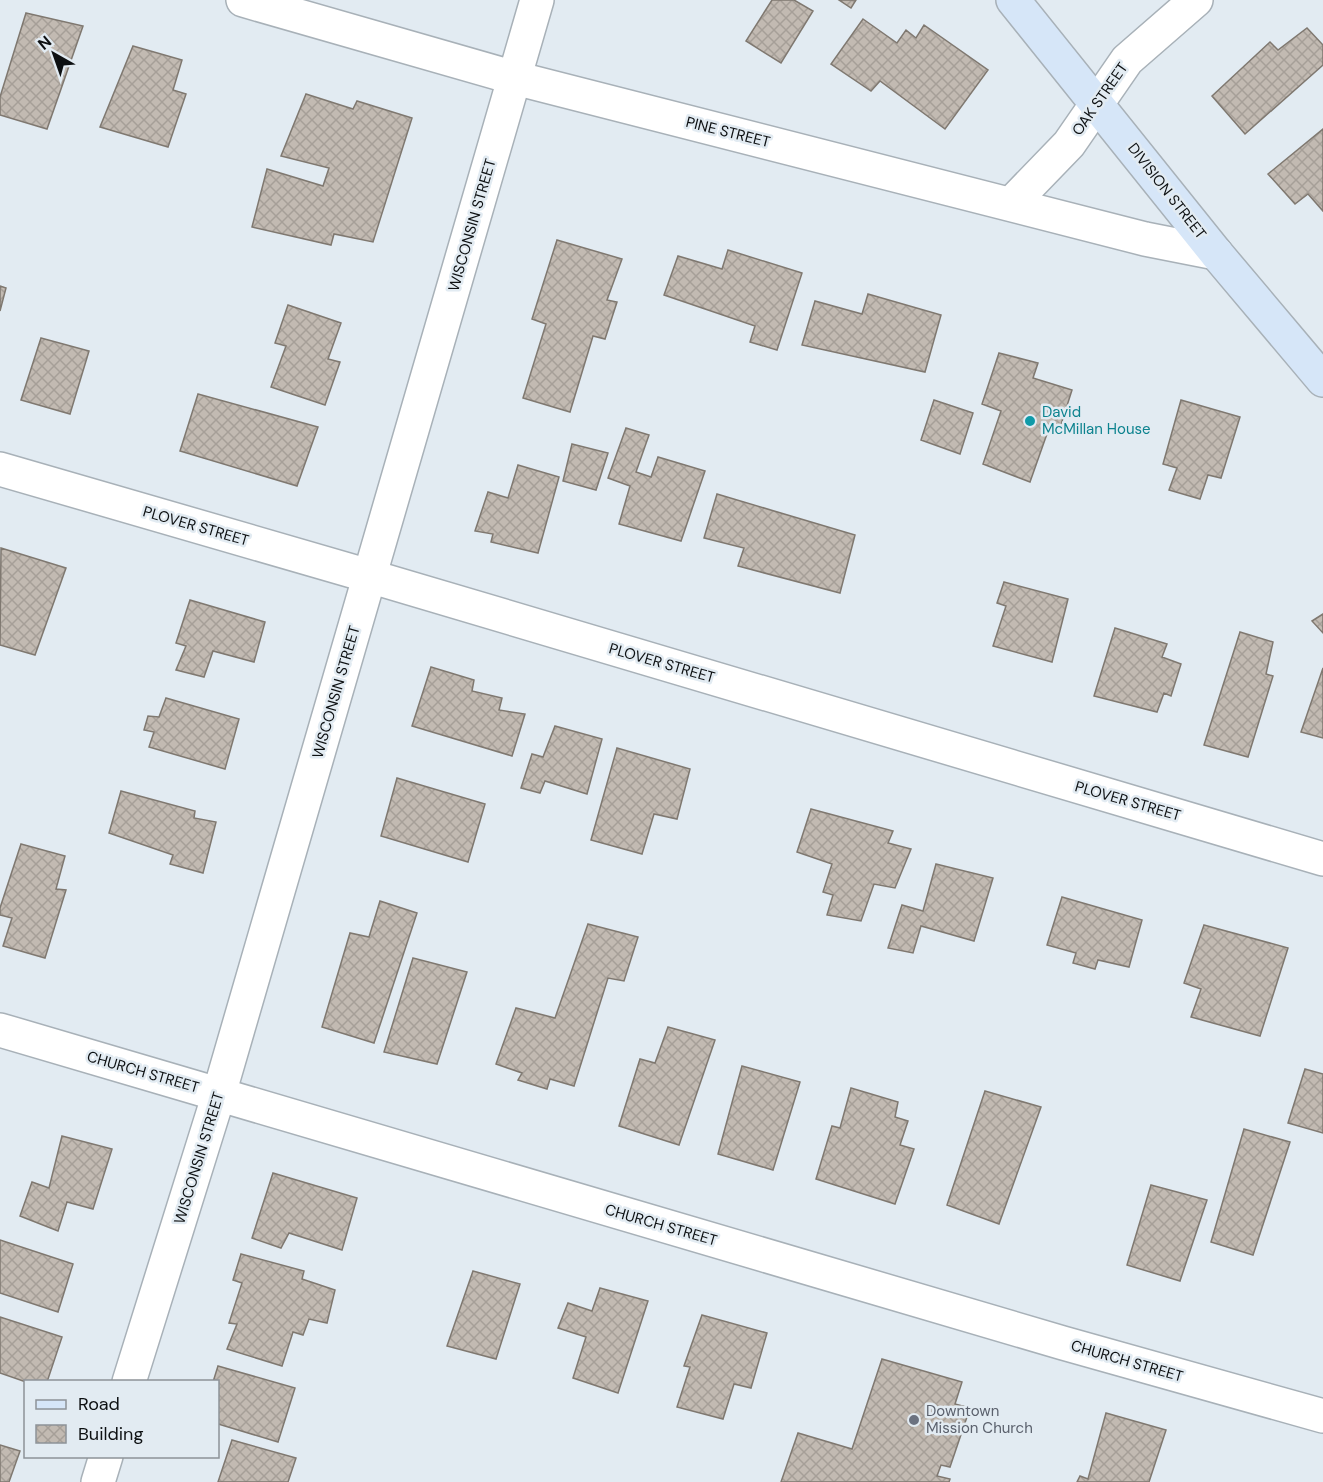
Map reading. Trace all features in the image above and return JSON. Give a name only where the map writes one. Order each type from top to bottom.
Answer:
[{"type":"main road","name":"DIVISION STREET","points":[[1013,0],[1216,253],[1323,380]]},
{"type":"street","name":"PINE STREET","points":[[243,0],[515,78],[1145,239],[1216,253]]},
{"type":"street","name":"WISCONSIN STREET","points":[[130,1380],[219,1094],[537,0]]},
{"type":"street","name":"OAK STREET","points":[[1011,204],[1068,144],[1127,60],[1196,0]]},
{"type":"street","name":"PLOVER STREET","points":[[0,469],[1323,859]]},
{"type":"street","name":"CHURCH STREET","points":[[0,1030],[1051,1340],[1323,1416]]},
{"type":"street","points":[[98,1482],[105,1458]]},
{"type":"building","points":[[772,0],[794,0],[813,11],[781,63],[746,41]]},
{"type":"building","points":[[839,0],[856,0],[851,8]]},
{"type":"building","points":[[26,13],[83,26],[47,129],[0,115],[0,97]]},
{"type":"building","points":[[863,19],[897,43],[906,30],[916,38],[924,25],[988,70],[945,129],[880,81],[871,91],[831,64]]},
{"type":"building","points":[[1307,28],[1323,45],[1323,65],[1245,134],[1212,96],[1270,42],[1278,50]]},
{"type":"building","points":[[133,46],[182,60],[173,90],[186,94],[168,147],[100,127]]},
{"type":"building","points":[[306,94],[353,109],[357,101],[412,118],[373,242],[334,234],[331,245],[252,227],[267,169],[323,186],[329,168],[281,156]]},
{"type":"building","points":[[1323,129],[1323,211],[1308,194],[1295,204],[1268,174]]},
{"type":"building","points":[[557,240],[622,259],[607,300],[617,302],[605,339],[593,336],[570,412],[523,398],[546,324],[532,319]]},
{"type":"building","points":[[728,250],[802,273],[777,350],[750,342],[755,326],[664,295],[678,256],[722,269]]},
{"type":"building","points":[[0,286],[6,288],[0,311]]},
{"type":"building","points":[[868,294],[941,315],[925,372],[802,345],[815,301],[862,314]]},
{"type":"building","points":[[288,305],[341,323],[328,359],[340,362],[325,405],[271,387],[286,346],[275,343]]},
{"type":"building","points":[[41,338],[89,351],[70,414],[21,400]]},
{"type":"building","name":"David McMillan House","points":[[999,353],[1038,363],[1033,378],[1072,390],[1058,434],[1048,431],[1030,482],[983,464],[1001,411],[982,404]]},
{"type":"building","points":[[198,394],[318,427],[297,486],[180,451]]},
{"type":"building","points":[[934,400],[973,413],[960,454],[921,440]]},
{"type":"building","points":[[1181,400],[1240,417],[1221,478],[1208,475],[1200,499],[1169,490],[1177,468],[1163,464]]},
{"type":"building","points":[[626,428],[649,435],[636,472],[651,477],[658,457],[705,471],[681,541],[619,524],[630,486],[608,478]]},
{"type":"building","points":[[572,444],[608,453],[596,490],[563,481]]},
{"type":"building","points":[[518,465],[559,477],[538,553],[491,542],[493,534],[475,531],[488,492],[508,498]]},
{"type":"building","points":[[717,494],[855,535],[840,593],[738,566],[744,548],[704,538]]},
{"type":"building","points":[[1,548],[66,568],[35,655],[0,645]]},
{"type":"building","points":[[1004,582],[1068,599],[1052,662],[993,646],[1006,606],[997,603]]},
{"type":"building","points":[[190,600],[265,622],[254,662],[213,651],[204,677],[176,670],[186,646],[176,643]]},
{"type":"building","points":[[1323,614],[1323,633],[1312,621]]},
{"type":"building","points":[[1115,628],[1167,644],[1162,657],[1181,664],[1171,696],[1164,693],[1157,712],[1094,696]]},
{"type":"building","points":[[1240,632],[1273,642],[1266,674],[1273,676],[1248,757],[1204,745]]},
{"type":"building","points":[[431,667],[474,680],[472,691],[502,698],[499,710],[525,714],[512,756],[412,726]]},
{"type":"building","points":[[1323,668],[1323,738],[1301,732]]},
{"type":"building","points":[[166,698],[239,719],[225,769],[149,747],[154,732],[144,730],[148,716],[159,717]]},
{"type":"building","points":[[555,726],[602,739],[587,794],[545,781],[540,793],[521,788],[532,754],[543,757]]},
{"type":"building","points":[[617,748],[690,769],[677,819],[654,814],[642,854],[591,840]]},
{"type":"building","points":[[397,778],[485,804],[468,862],[381,836]]},
{"type":"building","points":[[121,791],[195,811],[194,818],[216,822],[203,873],[170,864],[173,855],[109,833]]},
{"type":"building","points":[[811,809],[893,831],[888,843],[911,849],[895,888],[874,884],[861,921],[827,915],[833,895],[823,892],[832,864],[797,852]]},
{"type":"building","points":[[21,844],[65,856],[56,889],[66,890],[45,958],[3,946],[12,918],[0,915],[0,908]]},
{"type":"building","points":[[936,864],[993,878],[974,941],[921,926],[913,953],[888,948],[902,905],[923,911]]},
{"type":"building","points":[[1062,897],[1142,920],[1129,967],[1098,960],[1095,969],[1073,963],[1076,953],[1047,945]]},
{"type":"building","points":[[380,901],[417,913],[374,1043],[322,1027],[350,933],[369,937]]},
{"type":"building","points":[[588,924],[638,937],[624,981],[608,978],[574,1086],[550,1079],[547,1089],[518,1080],[522,1073],[496,1064],[516,1008],[555,1018]]},
{"type":"building","points":[[1204,925],[1288,948],[1260,1036],[1191,1017],[1201,989],[1184,983]]},
{"type":"building","points":[[413,958],[467,972],[437,1064],[384,1052]]},
{"type":"building","points":[[668,1027],[715,1040],[679,1145],[619,1126],[640,1059],[655,1063]]},
{"type":"building","points":[[742,1066],[800,1082],[773,1170],[718,1154]]},
{"type":"building","points":[[1305,1069],[1323,1074],[1323,1133],[1288,1123]]},
{"type":"building","points":[[851,1088],[898,1102],[895,1117],[908,1121],[900,1145],[914,1149],[895,1204],[816,1179],[832,1126],[840,1128]]},
{"type":"building","points":[[985,1091],[1041,1107],[999,1224],[947,1205]]},
{"type":"building","points":[[1244,1129],[1290,1142],[1253,1255],[1211,1242]]},
{"type":"building","points":[[62,1136],[112,1149],[93,1209],[67,1202],[58,1231],[20,1216],[32,1182],[49,1188]]},
{"type":"building","points":[[273,1173],[357,1198],[342,1250],[289,1233],[281,1248],[252,1238]]},
{"type":"building","points":[[1151,1185],[1207,1200],[1180,1281],[1127,1265]]},
{"type":"building","points":[[0,1240],[73,1264],[58,1312],[0,1293]]},
{"type":"building","points":[[241,1254],[304,1271],[302,1279],[335,1290],[327,1323],[309,1319],[303,1335],[293,1332],[282,1366],[227,1349],[237,1324],[229,1323],[242,1283],[233,1280]]},
{"type":"building","points":[[473,1271],[520,1284],[496,1359],[447,1346]]},
{"type":"building","points":[[600,1288],[648,1301],[618,1393],[573,1378],[586,1337],[558,1328],[568,1303],[592,1311]]},
{"type":"building","points":[[702,1315],[767,1333],[751,1388],[734,1384],[723,1419],[677,1407],[690,1367],[684,1366]]},
{"type":"building","points":[[0,1317],[62,1337],[48,1380],[24,1381],[0,1373]]},
{"type":"building","name":"Downtown Mission Church","points":[[882,1359],[962,1382],[955,1404],[970,1408],[950,1467],[941,1465],[937,1476],[950,1479],[949,1482],[781,1482],[798,1433],[852,1449]]},
{"type":"building","points":[[218,1366],[295,1388],[278,1442],[219,1424],[219,1380],[214,1380]]},
{"type":"building","points":[[1106,1413],[1166,1430],[1149,1482],[1077,1482],[1080,1476],[1088,1479]]},
{"type":"building","points":[[232,1440],[296,1458],[288,1482],[218,1482]]},
{"type":"building","points":[[0,1445],[20,1451],[9,1482],[0,1482]]},
{"type":"place","name":"David McMillan House","points":[[1030,421]]},
{"type":"place","name":"Downtown Mission Church","points":[[914,1420]]}]
